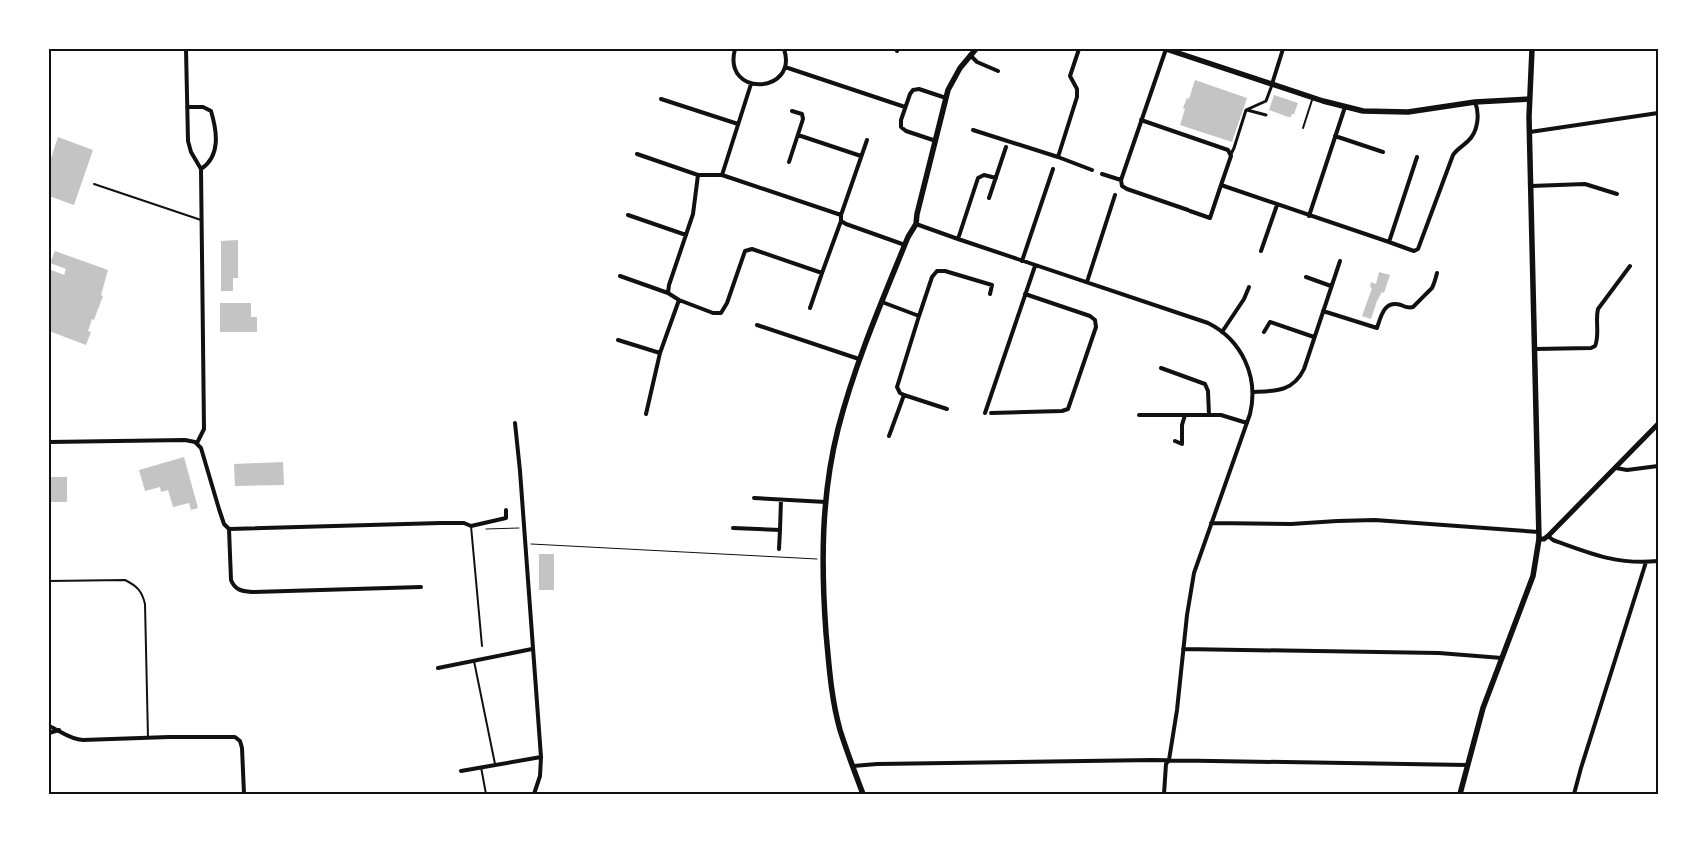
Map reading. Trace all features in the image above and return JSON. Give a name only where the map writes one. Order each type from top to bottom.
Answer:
[{"type":"main road","points":[[863,794],[840,729],[830,676],[822,549],[832,461],[838,430],[859,359],[905,245],[916,224],[946,98],[956,74],[976,49]]},
{"type":"main road","points":[[1166,49],[1313,98],[1344,107],[1374,112],[1408,112],[1474,102],[1529,99]]},
{"type":"main road","points":[[1460,794],[1483,708],[1533,576],[1539,535],[1529,99],[1532,49]]},
{"type":"street","points":[[186,49],[188,141],[191,152],[201,169],[204,429],[197,443]]},
{"type":"street","points":[[733,49],[735,68],[739,75],[752,84],[760,85],[776,80],[785,67],[784,49]]},
{"type":"street","points":[[1058,157],[1077,97],[1077,89],[1070,76],[1079,49]]},
{"type":"street","points":[[1166,49],[1121,180],[1122,186],[1210,218],[1246,110],[1266,101],[1283,49]]},
{"type":"street","points":[[970,55],[977,62],[998,71]]},
{"type":"street","points":[[785,67],[905,107]]},
{"type":"street","points":[[722,175],[752,84]]},
{"type":"street","points":[[936,141],[903,128],[900,123],[910,94],[916,89],[946,98]]},
{"type":"street","points":[[661,99],[738,124]]},
{"type":"street","points":[[1221,185],[1414,251],[1418,249],[1453,155],[1471,138],[1475,130],[1477,114],[1474,102]]},
{"type":"street","points":[[187,108],[203,107],[210,111],[214,122],[216,143],[214,155],[208,164],[201,169]]},
{"type":"street","points":[[1310,216],[1344,107]]},
{"type":"street","points":[[1246,110],[1266,115]]},
{"type":"street","points":[[789,162],[803,119],[802,114],[792,111]]},
{"type":"street","points":[[1530,132],[1658,113]]},
{"type":"street","points":[[1141,120],[1225,148],[1231,154]]},
{"type":"street","points":[[973,130],[1092,170]]},
{"type":"street","points":[[798,135],[861,156]]},
{"type":"street","points":[[1335,136],[1383,152]]},
{"type":"street","points":[[810,308],[841,221],[841,214],[866,140]]},
{"type":"street","points":[[989,198],[1006,147]]},
{"type":"street","points":[[637,154],[698,175],[722,175],[841,214]]},
{"type":"street","points":[[1389,242],[1417,157]]},
{"type":"street","points":[[1022,261],[1053,168]]},
{"type":"street","points":[[1102,174],[1121,180]]},
{"type":"street","points":[[668,293],[693,214],[698,175]]},
{"type":"street","points":[[958,239],[978,178],[984,175],[996,178]]},
{"type":"street","points":[[1531,186],[1585,184],[1617,194]]},
{"type":"street","points":[[1087,282],[1115,195]]},
{"type":"street","points":[[1261,251],[1277,205]]},
{"type":"street","points":[[628,215],[686,235]]},
{"type":"street","points":[[841,221],[905,245]]},
{"type":"street","points":[[916,224],[1035,266],[1208,323],[1222,332],[1245,359],[1250,373],[1253,392],[1251,411],[1194,573],[1188,603],[1178,710],[1169,760],[1166,764],[1164,794]]},
{"type":"street","points":[[620,276],[668,293],[679,300],[713,313],[721,313],[727,304],[747,249],[752,249],[822,273]]},
{"type":"street","points":[[1253,392],[1280,390],[1291,386],[1299,378],[1340,261]]},
{"type":"street","points":[[985,413],[1035,266]]},
{"type":"street","points":[[1535,349],[1591,348],[1595,346],[1597,341],[1596,316],[1598,309],[1630,266]]},
{"type":"street","points":[[947,409],[904,395],[898,390],[897,384],[932,276],[937,271],[945,271],[992,285],[990,294]]},
{"type":"street","points":[[1323,311],[1377,328],[1382,312],[1387,306],[1395,304],[1411,307],[1418,304],[1424,294],[1431,288],[1437,273]]},
{"type":"street","points":[[1306,277],[1331,286]]},
{"type":"street","points":[[1222,332],[1244,300],[1248,287]]},
{"type":"street","points":[[991,413],[1062,411],[1068,409],[1096,327],[1095,320],[1090,316],[1025,294]]},
{"type":"street","points":[[646,414],[660,353],[679,300]]},
{"type":"street","points":[[882,302],[919,316]]},
{"type":"street","points":[[1264,332],[1270,322],[1314,337]]},
{"type":"street","points":[[757,325],[859,359]]},
{"type":"street","points":[[618,340],[660,353]]},
{"type":"street","points":[[1161,368],[1205,384],[1208,391],[1209,415]]},
{"type":"street","points":[[889,436],[904,395]]},
{"type":"street","points":[[1139,415],[1224,415],[1247,423]]},
{"type":"street","points":[[1175,441],[1182,444],[1182,425],[1185,415]]},
{"type":"street","points":[[515,423],[541,757],[540,776],[534,794]]},
{"type":"street","points":[[1211,523],[1284,525],[1375,520],[1539,535],[1544,539],[1658,424]]},
{"type":"street","points":[[49,442],[185,440],[197,443],[203,452],[218,509],[224,524],[230,529],[441,523],[464,523],[471,526],[506,518],[506,510]]},
{"type":"street","points":[[1616,468],[1627,470],[1658,466]]},
{"type":"street","points":[[754,498],[826,502]]},
{"type":"street","points":[[779,549],[782,500]]},
{"type":"street","points":[[733,528],[780,530]]},
{"type":"street","points":[[230,529],[231,580],[238,590],[252,592],[421,587]]},
{"type":"street","points":[[1548,536],[1553,540],[1621,562],[1658,560]]},
{"type":"street","points":[[1574,794],[1646,562]]},
{"type":"street","points":[[438,668],[532,649]]},
{"type":"street","points":[[1183,649],[1439,653],[1502,658]]},
{"type":"street","points":[[49,726],[74,740],[230,736],[240,741],[243,752],[244,794]]},
{"type":"street","points":[[49,733],[59,730]]},
{"type":"street","points":[[461,771],[541,757]]},
{"type":"street","points":[[853,766],[869,764],[1169,760],[1467,765]]},
{"type":"lane","points":[[1303,128],[1313,98]]},
{"type":"lane","points":[[94,184],[201,220]]},
{"type":"lane","points":[[471,526],[482,646]]},
{"type":"lane","points":[[49,581],[125,580],[136,585],[143,594],[145,604],[148,738]]},
{"type":"lane","points":[[474,661],[496,764]]},
{"type":"lane","points":[[481,767],[486,794]]},
{"type":"path","points":[[471,526],[480,529],[524,528]]},
{"type":"path","points":[[525,544],[822,560]]},
{"type":"building","points":[[1195,80],[1247,98],[1232,142],[1180,125],[1185,109],[1183,108],[1187,98],[1189,99]]},
{"type":"building","points":[[1274,95],[1298,103],[1291,117],[1269,110]]},
{"type":"building","points":[[58,137],[93,150],[74,205],[49,196],[49,164]]},
{"type":"building","points":[[238,240],[238,278],[233,278],[233,291],[221,291],[221,241]]},
{"type":"building","points":[[55,251],[108,270],[101,295],[103,296],[94,320],[92,319],[88,331],[91,332],[86,345],[49,331],[51,310],[49,309],[49,269],[64,275],[66,269],[50,263]]},
{"type":"building","points":[[1379,272],[1390,275],[1384,293],[1382,292],[1377,301],[1371,319],[1362,316],[1372,288],[1370,287],[1371,282],[1376,284]]},
{"type":"building","points":[[220,303],[251,303],[251,317],[257,317],[257,332],[220,332]]},
{"type":"building","points":[[184,457],[198,508],[191,510],[189,503],[173,507],[168,490],[161,492],[160,487],[145,491],[139,470]]},
{"type":"building","points":[[283,462],[284,485],[235,486],[234,464]]},
{"type":"building","points":[[49,477],[67,477],[67,502],[49,502]]},
{"type":"building","points":[[539,554],[554,554],[554,590],[539,590]]}]
